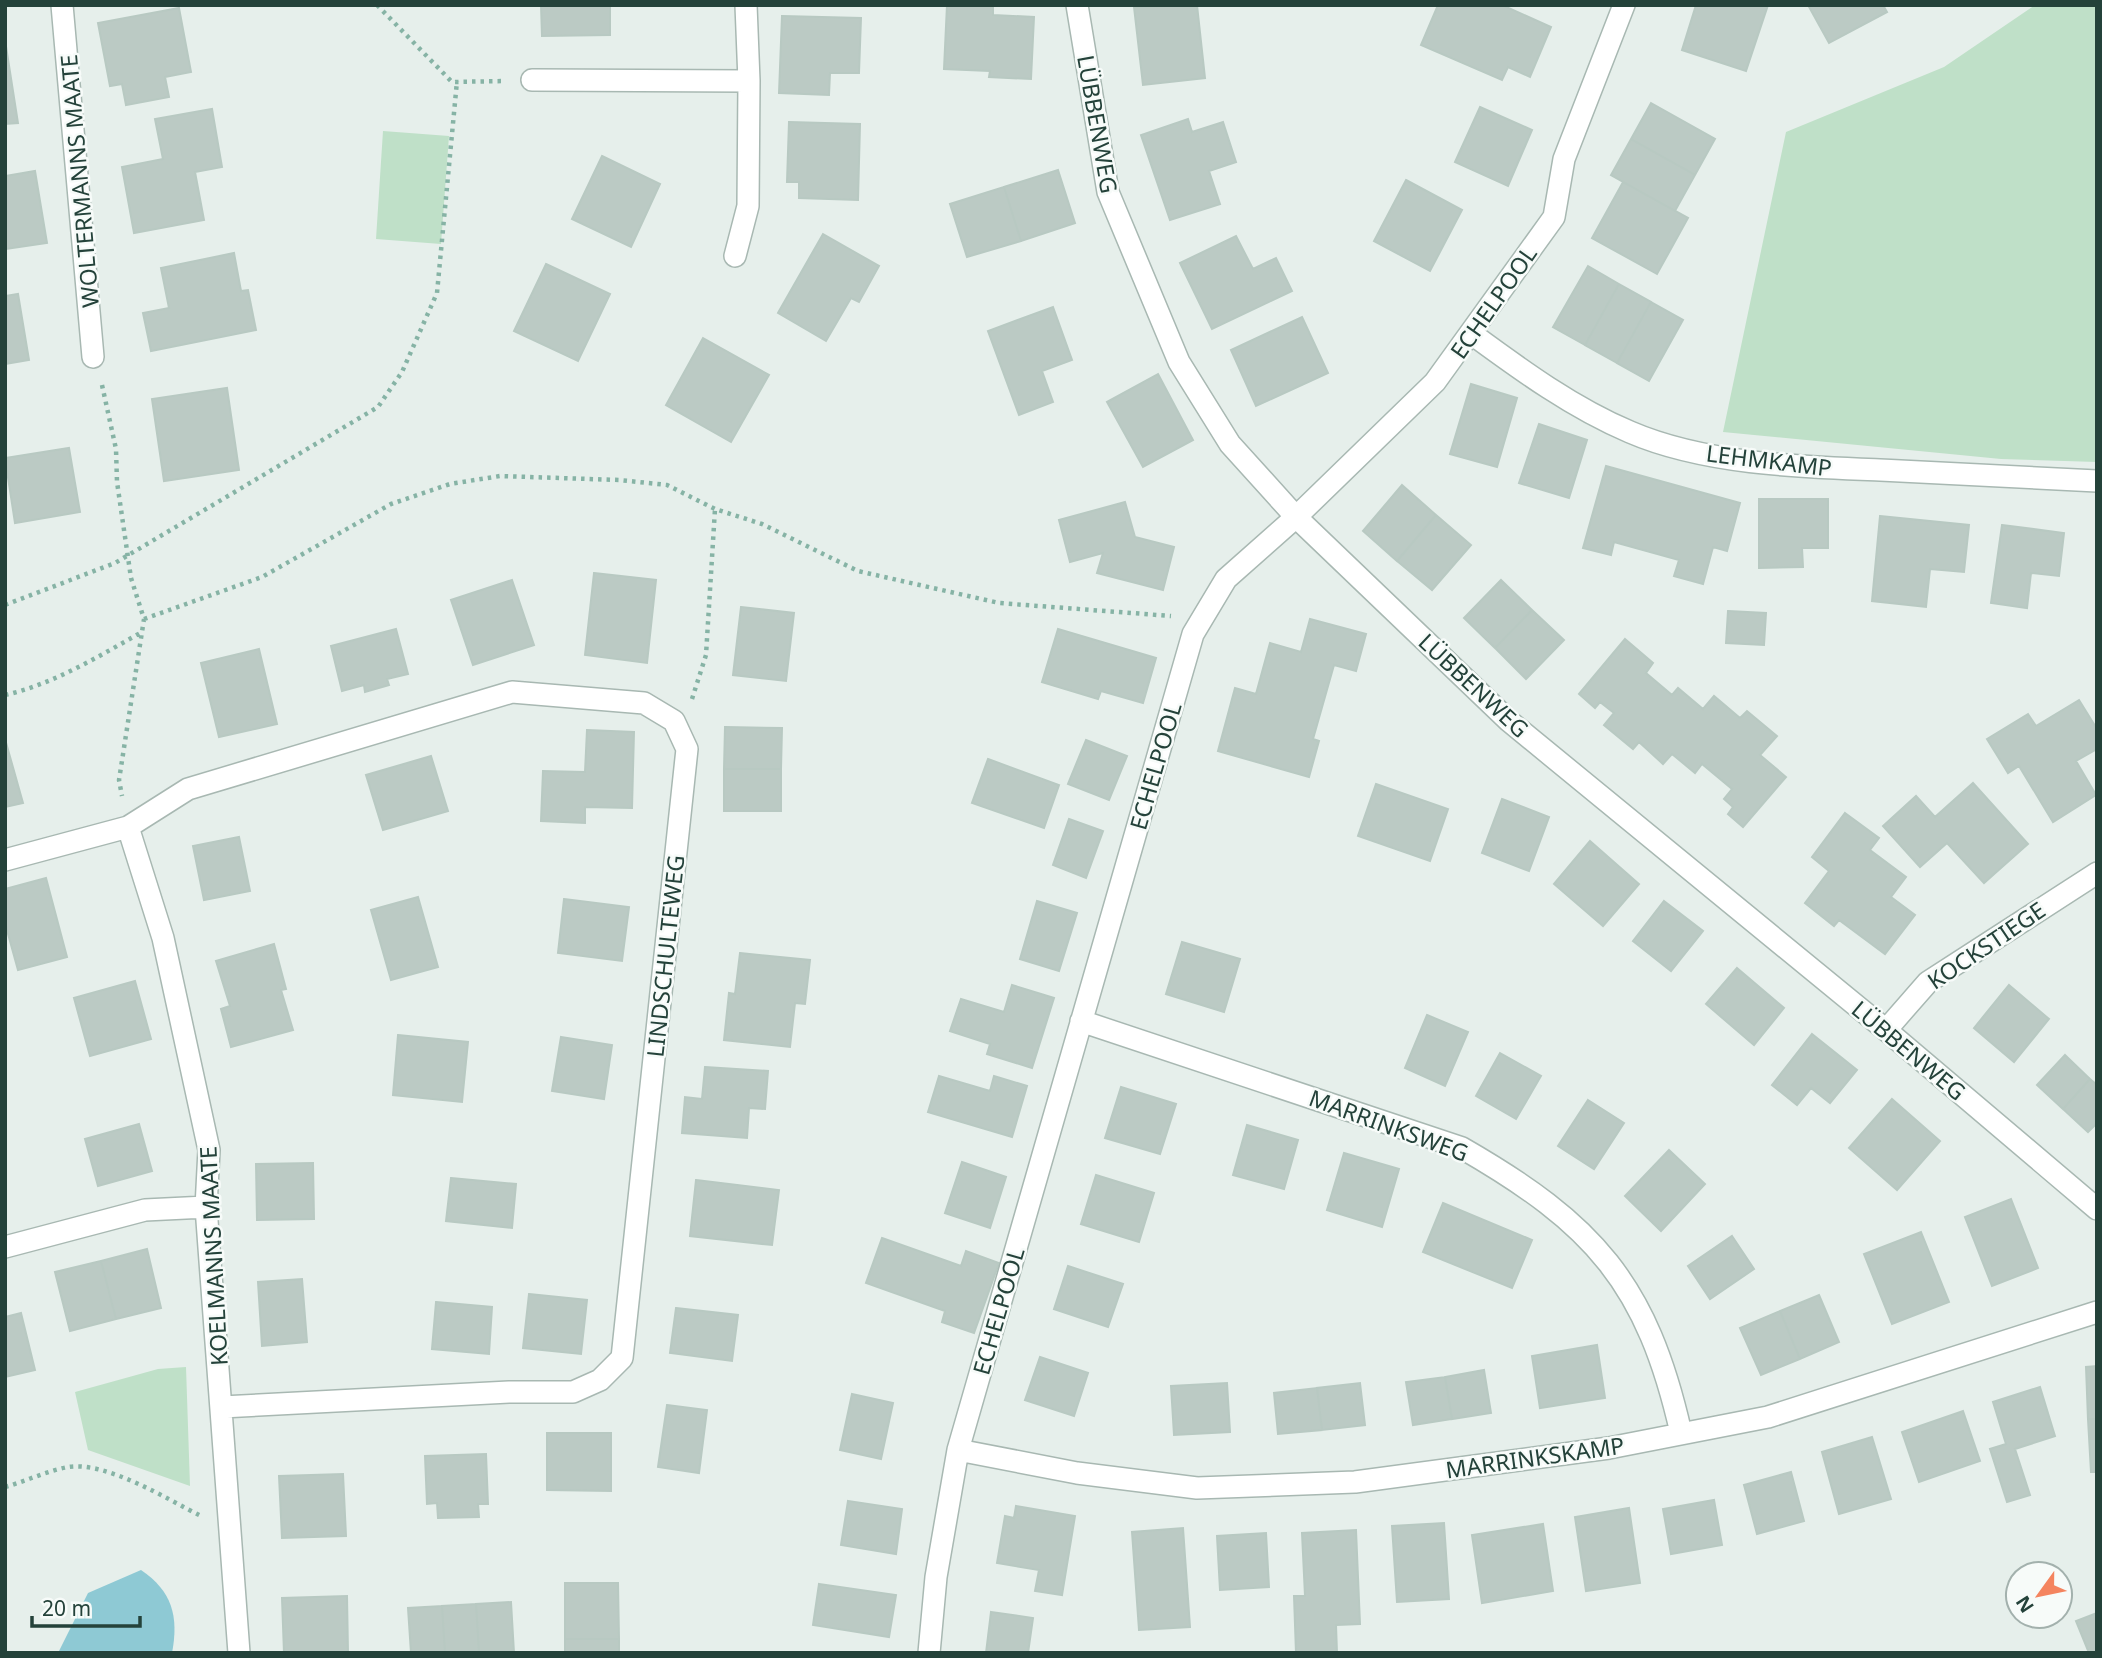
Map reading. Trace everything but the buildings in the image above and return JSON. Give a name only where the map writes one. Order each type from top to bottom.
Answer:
[{"type":"street","name":"WOLTERMANNS MAATE","points":[[62,5],[93,357]]},
{"type":"street","points":[[735,256],[748,206],[749,81],[746,5]]},
{"type":"street","name":"LÜBBENWEG","points":[[1077,5],[1108,192],[1179,362],[1230,444],[1296,517],[1509,721],[1886,1030],[2097,1209]]},
{"type":"street","name":"ECHELPOOL","points":[[929,1653],[936,1577],[958,1450],[1193,634],[1226,579],[1296,517],[1435,382],[1554,217],[1564,159],[1624,5]]},
{"type":"street","points":[[532,80],[749,81]]},
{"type":"street","name":"LEHMKAMP","points":[[1472,334],[1525,373],[1577,404],[1629,432],[1679,449],[1799,467],[2097,481]]},
{"type":"street","points":[[5,860],[128,827],[188,789],[512,692],[644,703],[674,721]]},
{"type":"street","name":"LINDSCHULTEWEG","points":[[222,1407],[509,1392],[573,1392],[600,1380],[622,1358],[687,749],[674,721]]},
{"type":"street","name":"KOELMANNS MAATE","points":[[128,827],[163,938],[209,1150],[206,1207],[239,1653]]},
{"type":"street","name":"KOCKSTIEGE","points":[[1886,1030],[1928,982],[2097,873]]},
{"type":"street","name":"MARRINKSWEG","points":[[1082,1021],[1462,1148],[1514,1178],[1590,1239],[1616,1271],[1657,1344],[1681,1433]]},
{"type":"street","points":[[5,1247],[145,1210],[206,1207]]},
{"type":"street","name":"MARRINKSKAMP","points":[[958,1450],[1077,1473],[1197,1488],[1355,1482],[1609,1448],[1768,1417],[2097,1312]]},
{"type":"path","points":[[377,5],[452,82],[532,80]]},
{"type":"path","points":[[5,605],[115,563],[128,552],[379,407],[402,372],[437,293],[457,81]]},
{"type":"path","points":[[93,357],[110,412],[131,578],[144,620],[119,780],[128,827]]},
{"type":"path","points":[[144,620],[262,577],[391,504],[450,484],[500,476],[620,480],[667,485],[715,509],[762,524],[858,571],[999,603],[1137,611],[1201,620]]},
{"type":"path","points":[[674,721],[693,697],[706,655],[715,509]]},
{"type":"path","points":[[5,695],[28,690],[78,667],[143,631]]},
{"type":"path","points":[[5,1487],[68,1467],[89,1467],[137,1485],[230,1530]]},
{"type":"green space","points":[[2035,5],[2097,5],[2097,462],[2001,459],[1723,432],[1786,132],[1944,67]]},
{"type":"green space","points":[[383,131],[449,136],[441,244],[376,239]]},
{"type":"green space","points":[[186,1367],[190,1486],[88,1450],[75,1392],[158,1369]]},
{"type":"water","points":[[141,1570],[160,1587],[171,1606],[174,1627],[172,1653],[58,1653],[88,1593]]}]
